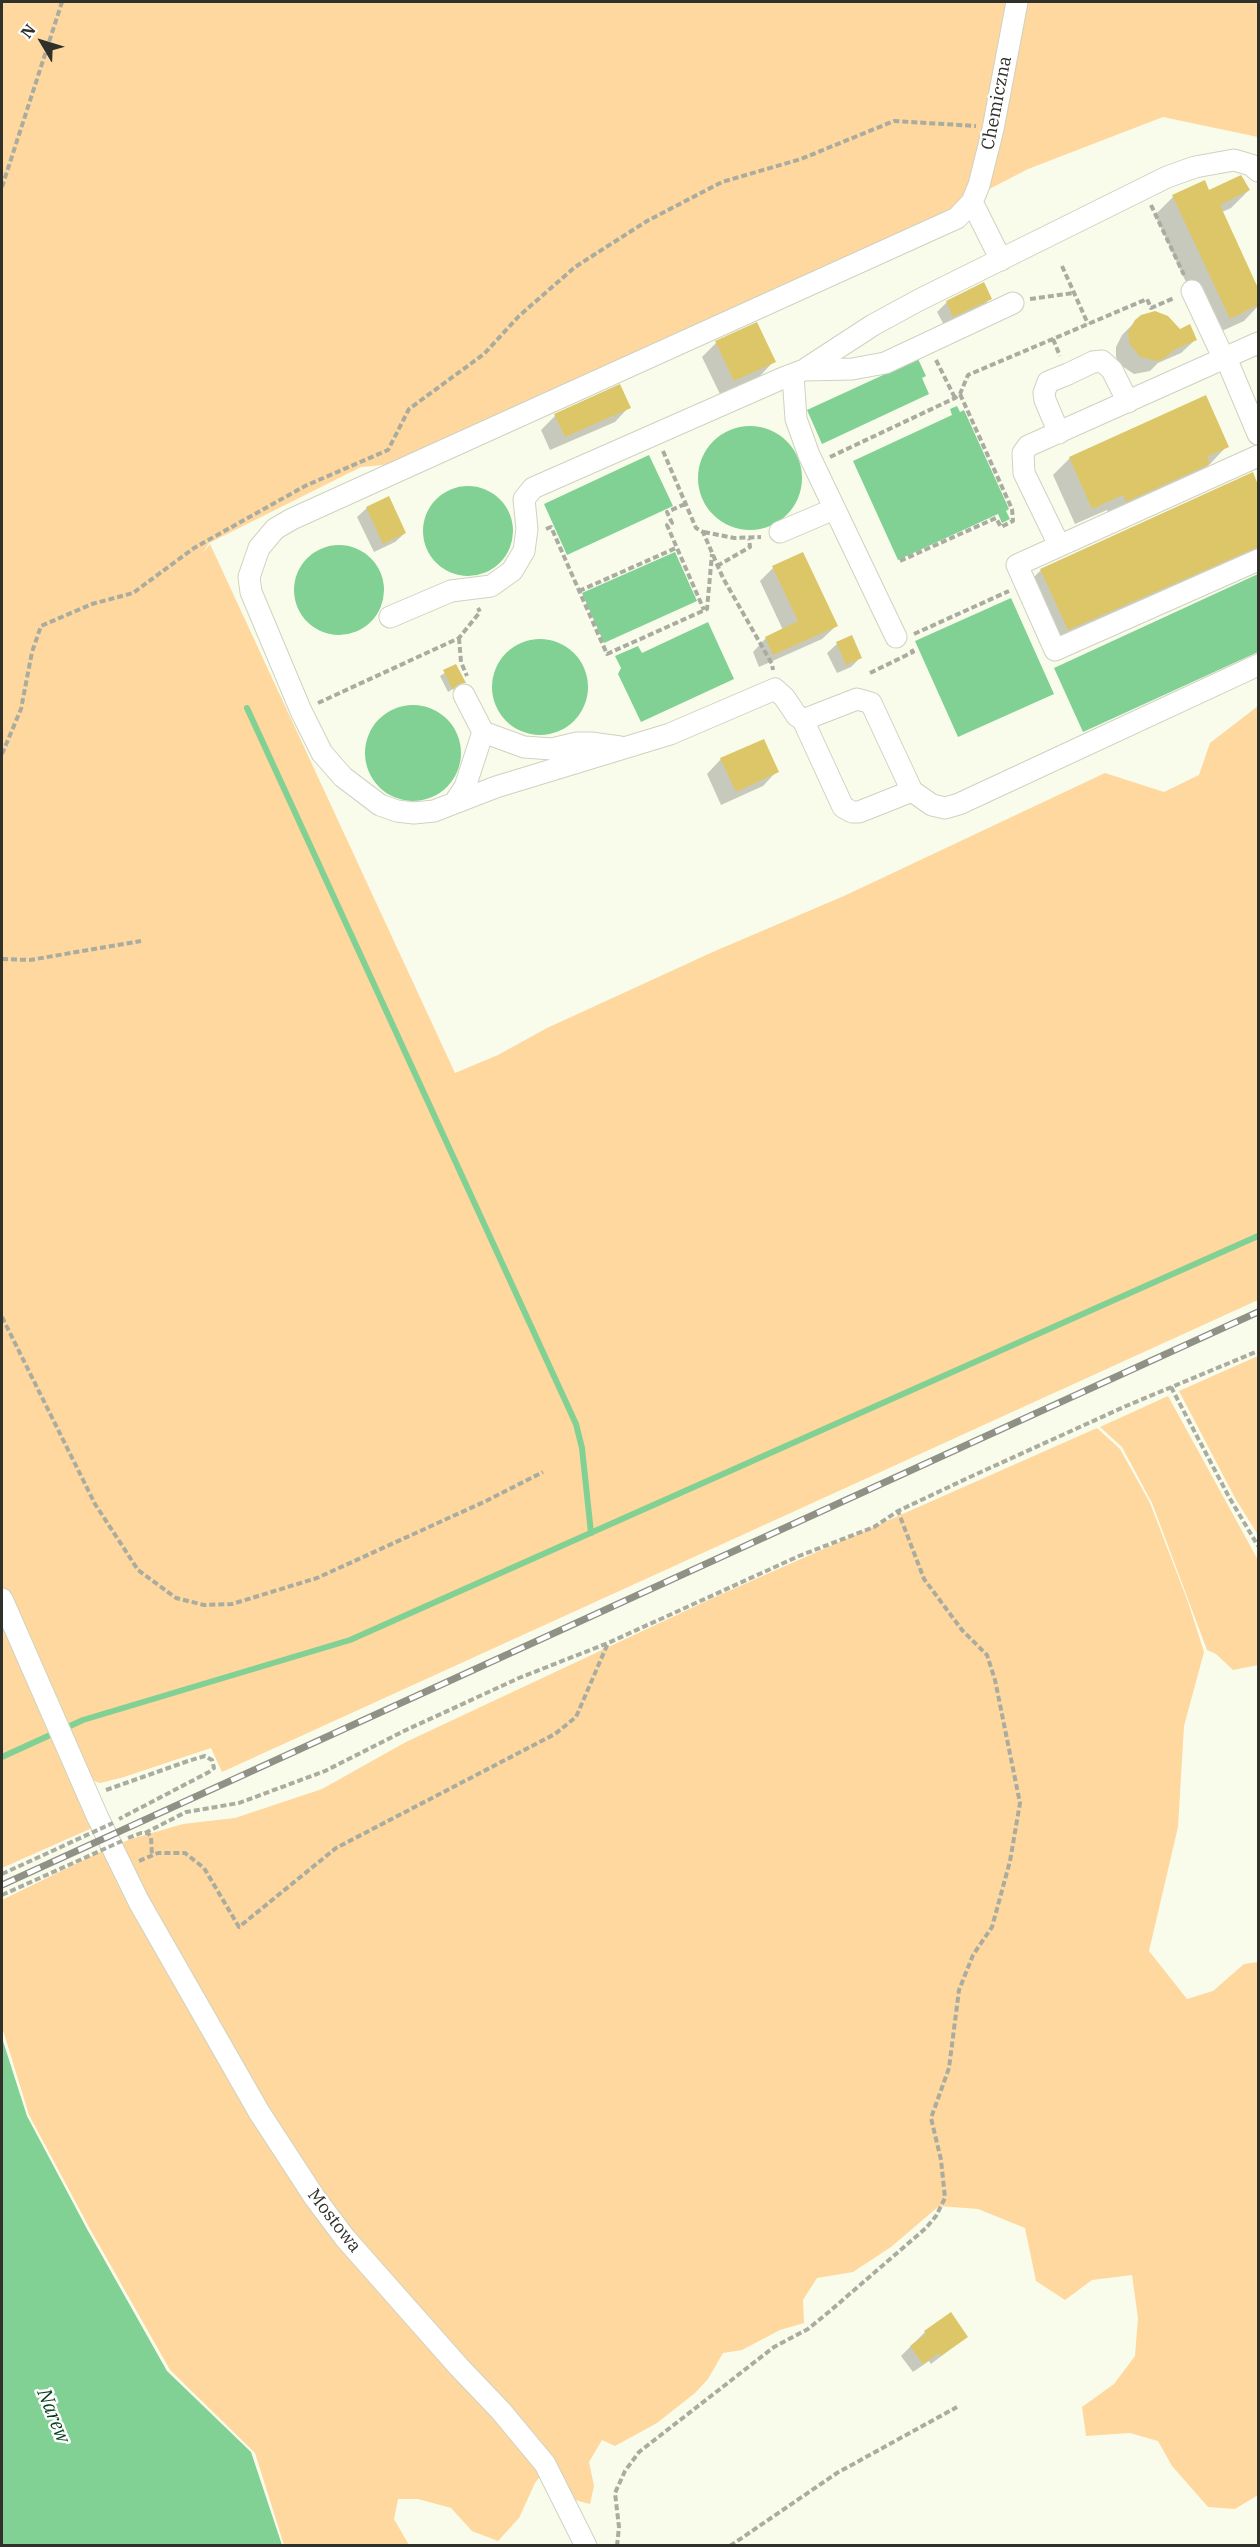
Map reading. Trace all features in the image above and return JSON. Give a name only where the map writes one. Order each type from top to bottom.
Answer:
[{"type":"street","name":"Chemiczna","points":[[972,202],[979,185],[993,129],[1017,2]]},
{"type":"street","points":[[390,617],[451,591],[491,586],[512,571],[524,550],[526,538],[524,499],[533,488],[799,372],[873,325],[1167,177],[1216,162],[1234,160],[1251,165],[1258,171]]},
{"type":"street","points":[[912,791],[859,812],[852,812],[843,807],[803,720],[775,689],[670,734],[496,787],[434,811],[397,812],[380,805],[344,777],[322,753],[301,711],[251,592],[249,577],[259,548],[274,529],[957,218],[972,202],[1002,260]]},
{"type":"street","points":[[1192,291],[1225,358],[1258,434]]},
{"type":"street","points":[[799,372],[852,369],[885,363],[1013,303]]},
{"type":"street","points":[[1059,545],[1024,473],[1023,453],[1028,446],[1258,343]]},
{"type":"street","points":[[1059,433],[1045,400],[1044,393],[1048,382],[1093,362],[1102,361],[1112,370],[1128,402]]},
{"type":"street","points":[[799,372],[796,419],[813,465],[904,640]]},
{"type":"street","points":[[1258,456],[1017,565],[1055,650],[1258,560]]},
{"type":"street","points":[[780,532],[834,508]]},
{"type":"street","points":[[803,720],[857,699],[871,703],[912,791],[932,805],[945,808],[959,804],[1258,665]]},
{"type":"street","points":[[464,695],[483,732],[524,747],[552,749],[577,743],[591,743],[627,748]]},
{"type":"street","points":[[455,802],[465,787],[483,732]]},
{"type":"street","name":"Mostowa","points":[[2,1599],[88,1796],[122,1867],[193,2000],[259,2112],[315,2199],[345,2238],[501,2411],[545,2464],[586,2546]]},
{"type":"path","points":[[2,187],[62,2]]},
{"type":"path","points":[[2,754],[21,709],[32,652],[41,626],[92,604],[134,593],[204,543],[305,486],[388,450],[409,410],[483,354],[519,316],[575,267],[647,221],[722,182],[801,159],[894,121],[951,123],[993,129]]},
{"type":"path","points":[[813,465],[955,398],[960,394],[968,375],[1147,299],[1151,308],[1192,291],[1143,189]]},
{"type":"path","points":[[1062,266],[1088,324]]},
{"type":"path","points":[[1013,303],[1074,293]]},
{"type":"path","points":[[928,343],[955,398]]},
{"type":"path","points":[[900,561],[996,518],[1001,527],[1012,521],[1012,509],[960,394]]},
{"type":"path","points":[[655,434],[696,528],[703,532],[749,539],[780,532]]},
{"type":"path","points":[[686,503],[667,512],[672,523],[667,525],[704,610]]},
{"type":"path","points":[[526,538],[551,527],[607,654],[707,609],[712,554]]},
{"type":"path","points":[[703,532],[717,566],[772,664],[775,689]]},
{"type":"path","points":[[717,566],[750,547],[749,539]]},
{"type":"path","points":[[579,591],[676,548]]},
{"type":"path","points":[[870,673],[913,652],[904,640],[1025,584]]},
{"type":"path","points":[[301,711],[459,638],[480,612],[471,590]]},
{"type":"path","points":[[459,638],[461,662],[473,688],[464,695]]},
{"type":"path","points":[[2,959],[30,960],[141,941]]},
{"type":"path","points":[[2,1317],[94,1504],[138,1570],[176,1598],[204,1605],[232,1604],[317,1578],[486,1501],[543,1472]]},
{"type":"path","points":[[2,1895],[122,1841],[145,1833],[186,1812],[239,1803],[325,1771],[405,1730],[519,1678],[608,1643],[799,1556],[874,1527],[898,1511],[1258,1350]]},
{"type":"path","points":[[1171,1387],[1228,1497],[1258,1546]]},
{"type":"path","points":[[617,2546],[619,2527],[615,2493],[625,2471],[639,2452],[774,2347],[808,2329],[839,2304],[926,2228],[936,2216],[945,2198],[941,2160],[932,2118],[949,2068],[959,1990],[973,1955],[992,1927],[1010,1861],[1020,1803],[995,1680],[987,1655],[962,1630],[924,1579],[898,1511]]},
{"type":"path","points":[[122,1867],[158,1853],[185,1853],[204,1868],[239,1927],[336,1848],[555,1734],[576,1717],[608,1643]]},
{"type":"path","points":[[2,1874],[113,1823],[209,1772],[214,1768],[212,1760],[205,1756],[88,1796]]},
{"type":"path","points":[[145,1833],[151,1837],[152,1856]]},
{"type":"path","points":[[730,2546],[837,2474],[957,2407]]},
{"type":"shaded area","points":[[2,2],[1258,2],[1258,137],[1163,117],[1028,169],[947,211],[394,464],[361,467],[209,543],[202,554],[210,544],[455,1073],[498,1055],[547,1028],[715,951],[844,896],[1105,773],[1164,792],[1199,775],[1210,743],[1258,706],[1258,1300],[222,1772],[211,1748],[124,1777],[100,1783],[92,1780],[92,1828],[2,1868]]},
{"type":"shaded area","points":[[1258,1356],[1258,1535],[1235,1498],[1179,1391]]},
{"type":"shaded area","points":[[1168,1396],[1258,1560],[1258,1665],[1233,1670],[1216,1654],[1207,1650],[1152,1503],[1122,1447],[1100,1427]]},
{"type":"shaded area","points":[[1097,1428],[1120,1449],[1150,1503],[1188,1602],[1204,1652],[1184,1726],[1178,1827],[1149,1951],[1187,1999],[1213,1991],[1244,1964],[1258,1962],[1258,2495],[1235,2509],[1208,2507],[1172,2466],[1158,2441],[1130,2433],[1086,2436],[1082,2407],[1114,2384],[1135,2356],[1138,2318],[1132,2275],[1092,2280],[1065,2300],[1036,2281],[1025,2228],[978,2209],[939,2206],[891,2247],[853,2272],[817,2278],[803,2300],[804,2323],[780,2330],[742,2350],[723,2353],[708,2379],[695,2393],[657,2423],[615,2446],[602,2440],[589,2462],[594,2486],[590,2504],[575,2500],[558,2476],[541,2475],[519,2518],[498,2541],[472,2531],[451,2508],[418,2499],[398,2499],[394,2519],[409,2545],[284,2545],[255,2453],[170,2370],[29,2115],[2,2027],[2,1900],[131,1839],[183,1824],[235,1818],[322,1789],[406,1742],[715,1597]]},
{"type":"water","points":[[918,359],[926,376],[922,378],[929,394],[822,444],[807,410]]},
{"type":"water","points":[[957,406],[960,412],[964,410],[1009,509],[1006,511],[1010,519],[1002,523],[998,514],[898,560],[853,461],[952,415],[950,409]]},
{"type":"water","points":[[750,426],[770,430],[787,441],[798,458],[802,478],[798,498],[787,515],[770,526],[750,530],[730,526],[713,515],[702,498],[698,478],[702,458],[713,441],[730,430]]},
{"type":"water","points":[[649,455],[673,506],[567,555],[544,504]]},
{"type":"water","points":[[468,486],[485,489],[500,499],[510,514],[513,531],[510,548],[500,563],[485,573],[468,576],[451,573],[436,563],[426,548],[423,531],[426,514],[436,499],[451,489]]},
{"type":"water","points":[[339,545],[356,548],[371,558],[381,573],[384,590],[381,607],[371,622],[356,632],[339,635],[322,632],[307,622],[297,607],[294,590],[297,573],[307,558],[322,548]]},
{"type":"water","points":[[675,552],[697,601],[604,643],[582,593]]},
{"type":"water","points":[[1258,574],[1258,652],[1083,732],[1054,668]]},
{"type":"water","points":[[1011,598],[1054,694],[958,737],[915,641]]},
{"type":"water","points":[[708,622],[734,679],[641,722],[618,674],[621,668],[615,656],[638,646],[642,653]]},
{"type":"water","points":[[540,639],[558,643],[574,653],[584,669],[588,687],[584,705],[574,721],[558,731],[540,735],[522,731],[506,721],[496,705],[492,687],[496,669],[506,653],[522,643]]},
{"type":"water","points":[[413,705],[431,709],[447,719],[457,735],[461,753],[457,771],[447,787],[431,797],[413,801],[395,797],[379,787],[369,771],[365,753],[369,735],[379,719],[395,709]]},
{"type":"water","name":"Narew","points":[[2,2038],[27,2116],[87,2229],[167,2371],[251,2452],[282,2545],[2,2545]]},
{"type":"building","points":[[1241,175],[1250,190],[1220,205],[1258,288],[1258,305],[1230,319],[1172,195],[1205,180],[1209,190]]},
{"type":"building","points":[[984,282],[992,299],[953,317],[946,301]]},
{"type":"building","points":[[1155,311],[1168,316],[1180,329],[1190,324],[1197,340],[1174,350],[1165,358],[1157,361],[1140,357],[1129,343],[1128,332],[1141,315]]},
{"type":"building","points":[[757,322],[776,362],[734,381],[715,341]]},
{"type":"building","points":[[620,384],[631,408],[565,437],[554,414]]},
{"type":"building","points":[[1206,395],[1229,447],[1207,457],[1210,464],[1126,502],[1123,495],[1092,509],[1069,457]]},
{"type":"building","points":[[1253,472],[1258,485],[1258,547],[1068,630],[1040,569]]},
{"type":"building","points":[[389,496],[406,533],[383,544],[366,507]]},
{"type":"building","points":[[803,552],[838,626],[773,655],[765,637],[798,621],[772,566]]},
{"type":"building","points":[[852,635],[862,658],[846,665],[836,642]]},
{"type":"building","points":[[456,664],[466,683],[458,684],[453,690],[443,670]]},
{"type":"building","points":[[764,739],[779,772],[736,792],[720,758]]},
{"type":"building","points":[[951,2312],[968,2337],[941,2356],[939,2353],[923,2364],[910,2346],[926,2334],[924,2331]]},
{"type":"waterway","points":[[247,708],[576,1424],[582,1448],[591,1533]]},
{"type":"waterway","points":[[2,1757],[83,1720],[350,1640],[1258,1236]]},
{"type":"railway","points":[[2,1885],[1258,1312]]}]
